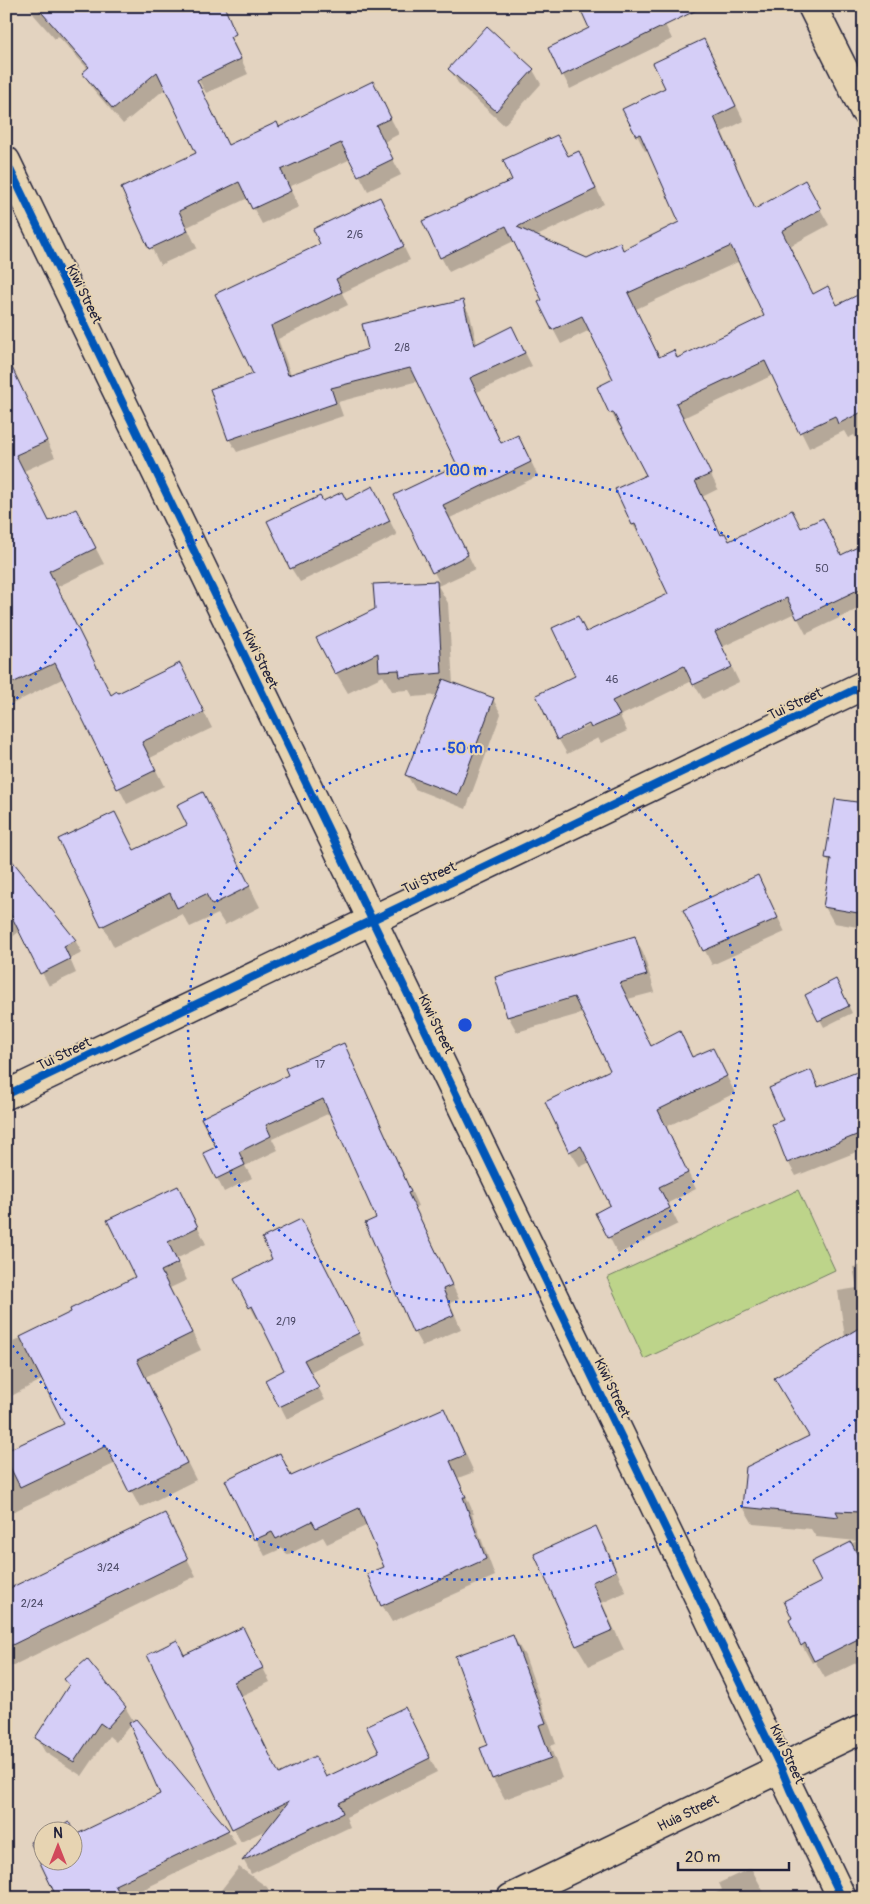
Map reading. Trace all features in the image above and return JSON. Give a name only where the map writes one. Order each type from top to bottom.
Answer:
[{"type":"street","points":[[812,6],[864,110]]},
{"type":"street","name":"Kiwi Street","points":[[6,161],[842,1898]]},
{"type":"street","name":"Tui Street","points":[[6,1096],[372,919],[864,685]]},
{"type":"street","name":"Huia Street","points":[[511,1898],[864,1728]]},
{"type":"green space","points":[[798,1190],[835,1270],[644,1359],[607,1278]]},
{"type":"building","points":[[36,6],[224,6],[236,34],[230,37],[241,59],[197,80],[228,145],[277,122],[279,127],[373,81],[391,118],[376,125],[393,159],[358,176],[341,143],[281,170],[291,191],[252,209],[239,182],[179,211],[188,231],[149,249],[121,188],[196,153],[157,72],[113,109],[82,73],[89,67]]},
{"type":"building","points":[[579,6],[705,6],[561,76],[548,48],[589,28]]},
{"type":"building","points":[[487,26],[534,69],[496,111],[448,69]]},
{"type":"building","points":[[704,39],[736,106],[714,117],[755,209],[805,180],[821,209],[782,231],[813,294],[828,286],[837,305],[864,292],[864,411],[838,424],[835,416],[799,433],[765,361],[676,403],[711,474],[695,481],[721,535],[725,533],[729,541],[792,510],[801,528],[823,518],[841,555],[864,544],[864,587],[797,619],[787,598],[715,632],[732,667],[693,685],[684,666],[612,701],[620,715],[591,728],[589,724],[557,740],[536,695],[575,676],[552,628],[578,616],[586,632],[668,594],[635,524],[632,525],[615,489],[646,475],[613,412],[609,413],[597,387],[613,379],[582,316],[552,330],[538,302],[542,300],[506,226],[440,258],[422,221],[512,180],[503,160],[557,135],[568,156],[579,151],[596,189],[517,227],[587,258],[620,242],[623,250],[679,222],[640,134],[636,136],[622,109],[665,88],[653,63]],"holes":[[[731,246],[764,316],[677,358],[674,350],[659,357],[628,293]]]},
{"type":"building","points":[[380,197],[404,246],[336,279],[342,292],[271,326],[288,375],[368,349],[362,324],[463,300],[474,345],[512,326],[525,353],[470,378],[501,443],[518,435],[531,462],[443,505],[468,555],[432,573],[394,495],[457,465],[410,368],[331,388],[336,403],[228,440],[210,389],[253,374],[215,294],[320,244],[313,229]]},
{"type":"building","points":[[6,355],[47,441],[16,455],[49,521],[76,509],[96,548],[49,571],[111,695],[180,663],[204,712],[142,742],[156,770],[117,789],[55,663],[6,686]]},
{"type":"building","points":[[373,486],[390,521],[290,569],[267,521],[320,496],[323,501],[342,492],[346,500]]},
{"type":"building","points":[[437,581],[442,673],[400,677],[399,670],[379,671],[378,653],[335,674],[316,638],[375,609],[373,584]]},
{"type":"building","points":[[443,679],[494,698],[458,795],[405,775]]},
{"type":"building","points":[[203,792],[250,886],[212,905],[206,894],[177,908],[170,893],[101,927],[58,839],[115,812],[134,850],[187,825],[177,805]]},
{"type":"building","points":[[835,799],[864,803],[864,914],[823,907],[831,859],[825,858]]},
{"type":"building","points":[[6,853],[76,940],[64,946],[70,959],[40,974],[6,905]]},
{"type":"building","points":[[758,875],[778,918],[703,951],[683,910]]},
{"type":"building","points":[[635,936],[647,975],[620,983],[651,1046],[680,1031],[692,1057],[713,1048],[727,1076],[658,1110],[688,1173],[659,1187],[670,1208],[608,1238],[595,1213],[610,1205],[581,1146],[569,1152],[545,1102],[610,1070],[574,997],[507,1017],[495,977]]},
{"type":"building","points":[[836,979],[849,1006],[818,1021],[805,995]]},
{"type":"building","points":[[344,1043],[411,1192],[408,1193],[452,1285],[443,1289],[454,1315],[413,1333],[365,1223],[376,1218],[323,1099],[266,1125],[271,1136],[239,1152],[245,1165],[216,1179],[203,1153],[216,1147],[201,1118],[288,1075],[285,1068]]},
{"type":"building","points":[[811,1070],[818,1087],[857,1072],[864,1089],[864,1132],[787,1163],[772,1124],[783,1120],[769,1088]]},
{"type":"building","points":[[178,1186],[198,1227],[168,1242],[178,1263],[161,1271],[192,1333],[137,1360],[187,1463],[129,1492],[106,1446],[20,1487],[6,1459],[6,1451],[64,1424],[20,1337],[71,1312],[70,1309],[135,1277],[107,1220]]},
{"type":"building","points":[[301,1219],[359,1333],[304,1360],[319,1388],[279,1407],[265,1380],[284,1370],[252,1306],[249,1308],[234,1279],[272,1259],[262,1238]]},
{"type":"building","points":[[864,1325],[864,1454],[860,1512],[836,1511],[839,1517],[742,1507],[746,1467],[809,1436],[774,1378]]},
{"type":"building","points":[[444,1408],[465,1455],[450,1461],[466,1497],[463,1497],[486,1559],[381,1606],[367,1574],[384,1567],[359,1508],[316,1528],[312,1521],[276,1539],[272,1532],[254,1540],[225,1480],[280,1453],[291,1476]]},
{"type":"building","points":[[165,1513],[188,1559],[6,1648],[6,1590]]},
{"type":"building","points":[[596,1526],[616,1571],[592,1582],[613,1630],[576,1646],[534,1554]]},
{"type":"building","points":[[851,1542],[864,1567],[864,1636],[814,1661],[805,1643],[801,1646],[789,1620],[792,1618],[784,1601],[821,1582],[811,1562]]},
{"type":"building","points":[[243,1627],[263,1668],[234,1682],[279,1774],[315,1756],[326,1777],[379,1752],[366,1726],[405,1707],[430,1758],[339,1803],[343,1813],[242,1861],[289,1801],[232,1829],[147,1655],[177,1640],[184,1655]]},
{"type":"building","points":[[513,1635],[546,1723],[539,1725],[551,1758],[492,1779],[480,1748],[488,1745],[455,1656]]},
{"type":"building","points":[[87,1659],[126,1707],[107,1728],[100,1723],[74,1762],[35,1738],[69,1685],[64,1679]]},
{"type":"building","points":[[136,1719],[229,1830],[115,1885],[122,1898],[57,1898],[44,1872],[82,1872],[82,1832],[160,1794],[129,1723]]},
{"type":"cycle path","points":[[6,161],[842,1898]]},
{"type":"cycle path","points":[[6,1095],[864,685]]}]
